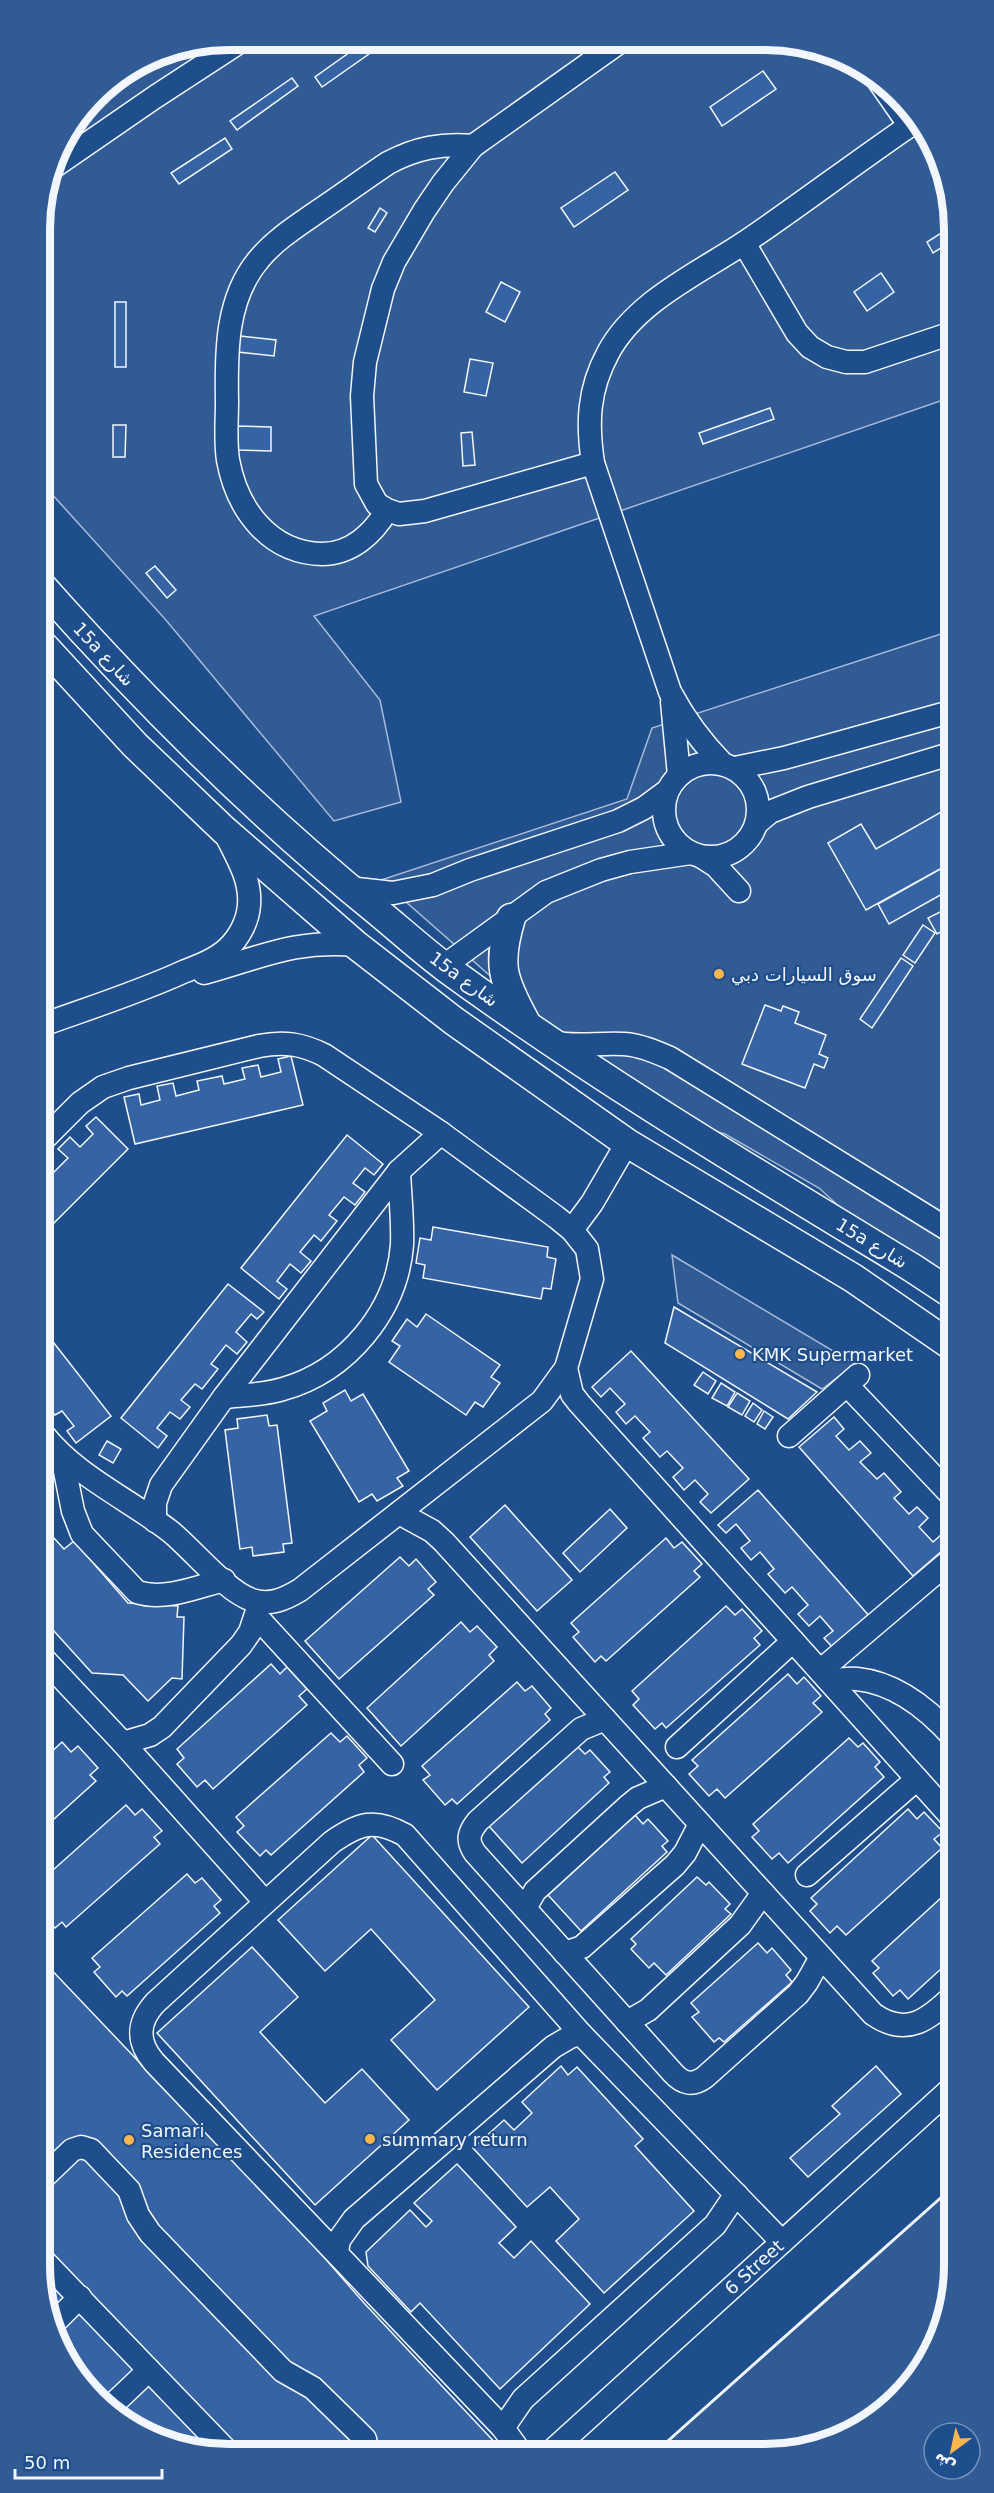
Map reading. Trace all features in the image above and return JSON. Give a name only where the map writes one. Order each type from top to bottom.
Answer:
[{"type":"main road","name":"15a شارع","points":[[50,595],[117,670],[268,819],[444,966],[650,1108],[944,1289]]},
{"type":"main road","points":[[50,653],[135,745],[224,830],[356,945],[494,1051],[627,1143],[853,1278],[944,1341]]},
{"type":"main road","points":[[224,830],[245,838],[264,850],[405,966],[421,970],[444,966]]},
{"type":"main road","points":[[512,918],[503,943],[502,961],[510,995],[539,1033]]},
{"type":"street","points":[[63,161],[227,50]]},
{"type":"street","points":[[593,463],[424,511],[399,514],[387,510],[370,495],[365,473],[362,396],[365,362],[383,289],[407,236],[443,183],[473,146],[608,50]]},
{"type":"street","points":[[757,823],[759,808],[756,792],[747,778],[729,766],[702,742],[684,718],[670,692],[593,463],[588,431],[591,401],[597,376],[617,339],[657,299],[744,243],[911,125]]},
{"type":"street","points":[[387,510],[369,535],[350,547],[328,554],[292,549],[276,542],[262,531],[239,496],[228,457],[226,379],[228,328],[235,303],[251,270],[260,257],[279,240],[402,155],[436,146],[473,146]]},
{"type":"street","points":[[744,243],[797,333],[810,347],[827,357],[846,362],[865,362],[944,336]]},
{"type":"street","points":[[670,692],[673,783],[664,805],[665,820],[675,839],[716,866],[739,891],[746,843],[757,823],[770,812],[808,797],[944,756]]},
{"type":"street","points":[[348,888],[393,893],[434,885],[470,870],[618,821],[644,808],[692,766],[708,762],[729,766],[784,758],[944,714]]},
{"type":"street","points":[[50,1022],[156,984],[213,959],[227,949],[245,923],[249,907],[247,883],[224,830]]},
{"type":"street","points":[[444,966],[546,892],[572,880],[630,862],[697,855],[717,857],[733,852],[746,843]]},
{"type":"street","points":[[156,984],[202,974],[299,945],[332,943],[356,945]]},
{"type":"street","points":[[539,1033],[578,1046],[627,1044],[649,1049],[670,1058],[944,1227]]},
{"type":"street","points":[[50,1134],[91,1094],[115,1082],[276,1042],[301,1045],[324,1055],[441,1133],[572,1230],[587,1249],[592,1279],[566,1368],[542,1401],[288,1598],[258,1610],[241,1645],[162,1727],[144,1738],[123,1743]]},
{"type":"street","points":[[155,1521],[155,1503],[161,1485],[224,1397],[399,1171],[441,1133]]},
{"type":"street","points":[[572,1230],[592,1203],[627,1143]]},
{"type":"street","points":[[224,1397],[260,1394],[284,1389],[307,1380],[348,1353],[379,1316],[390,1294],[397,1270],[402,1230],[399,1171]]},
{"type":"street","points":[[566,1368],[572,1394],[579,1403],[944,1809]]},
{"type":"street","points":[[789,1436],[853,1379],[944,1487]]},
{"type":"street","points":[[52,1456],[155,1521],[244,1597],[258,1610],[392,1764]]},
{"type":"street","points":[[52,1456],[82,1534],[137,1592],[149,1596],[161,1595],[224,1580]]},
{"type":"street","points":[[399,1513],[432,1531],[444,1542],[867,2008],[888,2022],[907,2025],[925,2020],[944,2004]]},
{"type":"street","points":[[824,1676],[944,1565]]},
{"type":"street","points":[[676,1747],[793,1641]]},
{"type":"street","points":[[49,1665],[258,1894]]},
{"type":"street","points":[[824,1676],[857,1679],[885,1687],[912,1699],[944,1728]]},
{"type":"street","points":[[605,1719],[587,1726],[572,1737],[478,1821],[469,1833],[471,1847],[678,2079],[692,2083],[699,2081],[798,1994],[821,1957]]},
{"type":"street","points":[[807,1875],[917,1779]]},
{"type":"street","points":[[525,1908],[535,1891],[627,1807],[638,1798],[666,1785]]},
{"type":"street","points":[[514,2444],[503,2428],[154,2062],[145,2052],[141,2039],[143,2019],[155,2003],[332,1842],[360,1826],[375,1824],[391,1827],[405,1835],[580,2034],[782,2242]]},
{"type":"street","points":[[565,1953],[582,1947],[675,1865],[689,1847],[700,1824]]},
{"type":"street","points":[[627,2022],[648,2010],[740,1925],[763,1893]]},
{"type":"street","points":[[337,2253],[339,2240],[354,2219],[553,2047],[580,2034]]},
{"type":"street","name":"6 Street","points":[[560,2444],[944,2095]]},
{"type":"street","points":[[49,2172],[72,2150],[81,2148],[90,2150],[129,2190],[138,2215],[150,2233],[283,2371],[313,2388],[365,2439],[366,2444]]},
{"type":"street","points":[[503,2428],[523,2399],[715,2225],[736,2194]]},
{"type":"street","points":[[49,2266],[149,2370],[213,2442]]},
{"type":"street","points":[[58,2319],[80,2298]]},
{"type":"street","points":[[115,2403],[149,2370]]},
{"type":"shaded area","points":[[217,50],[777,50],[823,59],[865,80],[900,110],[921,139],[931,160],[943,205],[944,400],[314,616],[380,700],[401,802],[334,821],[165,619],[50,492],[51,205],[63,160],[73,139],[102,102],[139,73],[182,56]]},
{"type":"shaded area","name":"سوق السيارات دبي","points":[[944,633],[944,1279],[855,1221],[819,1188],[725,1134],[689,1124],[595,1068],[381,880],[627,799],[652,728]]},
{"type":"shaded area","points":[[672,1255],[855,1364],[822,1389],[678,1303]]},
{"type":"shaded area","points":[[944,2195],[944,2276],[938,2311],[921,2354],[900,2383],[884,2399],[855,2420],[834,2430],[789,2442],[664,2444]]},
{"type":"building","points":[[353,50],[375,50],[322,87],[315,77]]},
{"type":"building","points":[[763,71],[776,89],[722,126],[710,107]]},
{"type":"building","points":[[292,78],[298,86],[237,130],[230,121]]},
{"type":"building","points":[[225,138],[232,149],[179,184],[171,173]]},
{"type":"building","points":[[615,172],[628,190],[574,227],[561,208]]},
{"type":"building","points":[[380,208],[387,213],[375,232],[368,228]]},
{"type":"building","points":[[944,231],[944,246],[933,253],[927,242]]},
{"type":"building","points":[[881,273],[894,292],[867,311],[854,292]]},
{"type":"building","points":[[501,282],[520,292],[505,322],[486,312]]},
{"type":"building","points":[[115,302],[126,302],[126,367],[115,367]]},
{"type":"building","points":[[240,336],[276,340],[274,356],[238,352]]},
{"type":"building","points":[[470,359],[493,363],[486,396],[464,392]]},
{"type":"building","points":[[770,408],[774,419],[703,444],[699,433]]},
{"type":"building","points":[[113,425],[126,425],[125,457],[113,457]]},
{"type":"building","points":[[235,426],[271,427],[271,451],[235,450]]},
{"type":"building","points":[[472,432],[475,465],[463,466],[461,433]]},
{"type":"building","points":[[155,566],[176,590],[167,598],[146,573]]},
{"type":"building","points":[[944,810],[944,867],[866,910],[828,843],[861,824],[876,849]]},
{"type":"building","points":[[944,867],[944,893],[889,924],[878,904]]},
{"type":"building","points":[[944,910],[944,930],[937,934],[928,918]]},
{"type":"building","points":[[923,925],[935,933],[915,963],[903,955]]},
{"type":"building","points":[[901,958],[913,966],[872,1028],[860,1019]]},
{"type":"building","points":[[765,1005],[781,1011],[783,1006],[799,1012],[795,1023],[826,1035],[819,1054],[828,1058],[824,1068],[814,1064],[805,1088],[742,1064]]},
{"type":"building","points":[[291,1056],[303,1105],[135,1144],[124,1097],[139,1094],[141,1105],[160,1100],[157,1086],[173,1083],[176,1096],[199,1090],[197,1081],[222,1076],[224,1084],[245,1079],[242,1068],[258,1065],[261,1077],[281,1072],[278,1059]]},
{"type":"building","points":[[96,1117],[128,1149],[50,1227],[50,1170],[53,1173],[68,1158],[58,1149],[70,1137],[80,1147],[93,1134],[86,1126]]},
{"type":"building","points":[[347,1135],[383,1164],[374,1175],[365,1168],[353,1183],[365,1192],[355,1205],[344,1197],[329,1215],[337,1221],[321,1241],[314,1235],[300,1252],[311,1261],[301,1273],[290,1264],[277,1281],[287,1289],[279,1299],[241,1268]]},
{"type":"building","points":[[433,1227],[548,1247],[547,1257],[556,1259],[551,1289],[543,1288],[541,1299],[423,1278],[425,1265],[416,1263],[420,1238],[431,1240]]},
{"type":"building","points":[[228,1284],[264,1312],[257,1319],[251,1314],[236,1332],[247,1342],[237,1354],[226,1345],[211,1364],[218,1369],[202,1389],[195,1384],[181,1400],[190,1407],[180,1419],[170,1412],[157,1428],[167,1436],[158,1448],[121,1418]]},
{"type":"building","points":[[674,1307],[817,1392],[788,1419],[665,1343]]},
{"type":"building","points":[[426,1314],[500,1365],[491,1377],[500,1383],[483,1407],[475,1402],[466,1415],[389,1362],[400,1346],[392,1341],[407,1319],[417,1327]]},
{"type":"building","points":[[49,1337],[111,1416],[76,1443],[67,1431],[74,1426],[62,1411],[55,1415],[49,1408]]},
{"type":"building","points":[[631,1351],[749,1479],[711,1513],[700,1502],[708,1494],[695,1480],[684,1490],[673,1477],[683,1468],[667,1451],[660,1457],[643,1438],[650,1432],[635,1416],[626,1424],[616,1412],[625,1404],[610,1388],[601,1397],[592,1387]]},
{"type":"building","points":[[703,1372],[716,1381],[708,1394],[694,1385]]},
{"type":"building","points":[[721,1383],[735,1392],[727,1406],[712,1398]]},
{"type":"building","points":[[345,1390],[351,1401],[363,1394],[409,1471],[397,1478],[403,1486],[377,1501],[372,1494],[359,1502],[310,1421],[327,1411],[323,1403]]},
{"type":"building","points":[[737,1393],[750,1401],[742,1415],[728,1407]]},
{"type":"building","points":[[753,1403],[762,1410],[754,1422],[745,1416]]},
{"type":"building","points":[[764,1411],[773,1417],[765,1429],[757,1424]]},
{"type":"building","points":[[267,1415],[269,1426],[277,1425],[292,1543],[283,1544],[284,1552],[253,1556],[252,1547],[240,1549],[225,1430],[238,1428],[237,1419]]},
{"type":"building","points":[[834,1417],[844,1429],[836,1436],[849,1450],[860,1441],[871,1453],[860,1462],[877,1479],[884,1473],[901,1492],[894,1498],[909,1514],[917,1507],[928,1518],[919,1527],[933,1542],[942,1534],[944,1549],[913,1576],[799,1447]]},
{"type":"building","points":[[107,1441],[121,1449],[113,1463],[99,1455]]},
{"type":"building","points":[[758,1490],[871,1618],[835,1650],[824,1638],[833,1631],[820,1616],[809,1626],[798,1614],[808,1605],[792,1587],[785,1593],[768,1574],[774,1569],[760,1552],[751,1560],[741,1548],[750,1541],[736,1524],[726,1533],[718,1525]]},
{"type":"building","points":[[505,1505],[572,1580],[537,1611],[470,1537]]},
{"type":"building","points":[[610,1509],[627,1528],[580,1572],[563,1553]]},
{"type":"building","points":[[49,1533],[64,1549],[74,1541],[128,1603],[178,1606],[177,1617],[184,1617],[182,1679],[172,1678],[148,1701],[123,1675],[92,1673],[49,1626]]},
{"type":"building","points":[[666,1538],[674,1548],[682,1542],[702,1564],[694,1571],[700,1577],[606,1661],[601,1656],[595,1662],[573,1637],[579,1632],[571,1623]]},
{"type":"building","points":[[400,1557],[409,1566],[416,1559],[436,1582],[428,1589],[434,1595],[339,1679],[305,1641]]},
{"type":"building","points":[[726,1606],[735,1615],[742,1609],[762,1631],[754,1638],[760,1645],[666,1728],[662,1723],[655,1729],[633,1705],[639,1699],[632,1691]]},
{"type":"building","points":[[461,1622],[470,1632],[477,1626],[497,1647],[489,1655],[494,1661],[401,1746],[367,1708]]},
{"type":"building","points":[[271,1664],[280,1674],[287,1667],[307,1689],[299,1696],[307,1705],[213,1789],[205,1780],[197,1787],[177,1764],[184,1758],[177,1749]]},
{"type":"building","points":[[788,1674],[797,1684],[804,1677],[821,1696],[813,1703],[822,1712],[725,1798],[717,1789],[709,1796],[689,1774],[698,1766],[692,1760]]},
{"type":"building","points":[[517,1682],[525,1691],[532,1686],[551,1708],[545,1714],[550,1720],[457,1804],[452,1799],[445,1805],[423,1780],[430,1775],[422,1766]]},
{"type":"building","points":[[331,1733],[340,1742],[347,1736],[367,1758],[359,1765],[364,1772],[271,1855],[266,1850],[260,1856],[237,1832],[244,1826],[236,1817]]},
{"type":"building","points":[[849,1738],[858,1747],[863,1743],[880,1762],[875,1767],[884,1777],[788,1863],[779,1853],[772,1859],[752,1837],[759,1831],[753,1824]]},
{"type":"building","points":[[62,1742],[71,1752],[78,1746],[98,1768],[90,1775],[96,1781],[49,1823],[49,1754]]},
{"type":"building","points":[[576,1745],[585,1754],[590,1750],[610,1772],[604,1777],[609,1783],[522,1863],[488,1825]]},
{"type":"building","points":[[126,1805],[135,1815],[142,1809],[162,1831],[154,1837],[160,1844],[66,1927],[62,1922],[55,1928],[49,1922],[49,1873]]},
{"type":"building","points":[[908,1809],[917,1819],[924,1812],[943,1832],[934,1839],[942,1848],[846,1935],[837,1926],[830,1933],[810,1911],[817,1904],[811,1898]]},
{"type":"building","points":[[635,1815],[643,1824],[648,1819],[668,1841],[662,1846],[667,1852],[581,1931],[548,1895]]},
{"type":"building","points":[[372,1835],[529,2007],[437,2090],[391,2040],[435,2000],[371,1929],[325,1971],[278,1920]]},
{"type":"building","points":[[187,1874],[195,1883],[202,1878],[221,1900],[214,1906],[220,1913],[127,1996],[122,1991],[116,1997],[94,1972],[100,1967],[92,1958]]},
{"type":"building","points":[[697,1877],[706,1885],[709,1882],[730,1904],[725,1909],[731,1914],[666,1975],[654,1963],[649,1968],[631,1949],[636,1944],[631,1939]]},
{"type":"building","points":[[944,1895],[944,1966],[908,1999],[900,1990],[893,1996],[873,1973],[879,1968],[872,1961]]},
{"type":"building","points":[[758,1943],[767,1953],[772,1948],[791,1970],[786,1975],[792,1982],[724,2042],[719,2038],[714,2042],[692,2017],[699,2012],[691,2003]]},
{"type":"building","points":[[252,1947],[298,1997],[260,2032],[325,2103],[362,2069],[409,2120],[315,2205],[157,2033]]},
{"type":"building","name":"Samari Residences","points":[[49,1967],[316,2248],[364,2303],[496,2444],[228,2444],[194,2440],[149,2425],[129,2413],[102,2391],[73,2354],[63,2333],[51,2288],[49,2264]]},
{"type":"building","points":[[561,2066],[568,2075],[577,2067],[643,2139],[635,2146],[694,2211],[604,2293],[556,2241],[579,2219],[550,2187],[527,2207],[473,2148],[504,2120],[514,2130],[532,2113],[522,2102]]},
{"type":"building","points":[[876,2066],[901,2094],[808,2177],[790,2158],[840,2114],[832,2106]]},
{"type":"building","points":[[457,2164],[516,2227],[499,2243],[514,2258],[531,2241],[590,2304],[500,2389],[420,2303],[411,2312],[368,2266],[366,2252],[410,2210],[426,2227],[432,2221],[414,2203]]},
{"type":"wall","points":[[664,2444],[944,2195]]},
{"type":"place","name":"سوق السيارات دبي","points":[[719,974]]},
{"type":"place","name":"KMK Supermarket","points":[[740,1354]]},
{"type":"place","name":"summary return","points":[[370,2139]]},
{"type":"place","name":"Samari Residences","points":[[129,2140]]}]
